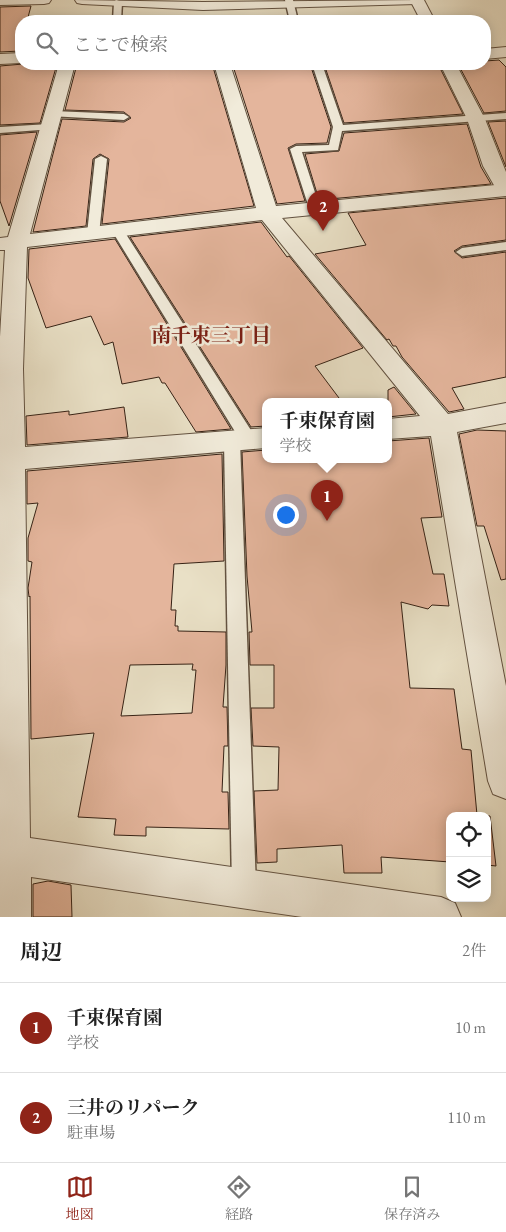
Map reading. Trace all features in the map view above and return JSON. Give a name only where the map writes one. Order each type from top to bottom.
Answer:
[{"type":"street","points":[[0,1],[44,0]]},
{"type":"street","points":[[82,0],[202,3],[417,0],[425,15]]},
{"type":"street","points":[[202,3],[207,15]]},
{"type":"street","points":[[491,53],[506,52]]},
{"type":"street","points":[[0,59],[15,58]]},
{"type":"street","points":[[11,917],[5,856],[8,243],[51,120],[65,70]]},
{"type":"street","points":[[224,70],[268,214],[442,424],[506,781]]},
{"type":"street","points":[[8,243],[314,208],[506,190],[493,166],[476,119],[451,70]]},
{"type":"street","points":[[392,429],[442,424],[506,412]]},
{"type":"street","points":[[6,459],[249,439]]},
{"type":"street","points":[[5,856],[244,888],[329,909],[442,917]]},
{"type":"lane","points":[[117,15],[118,2]]},
{"type":"lane","points":[[290,2],[293,15]]},
{"type":"lane","points":[[314,208],[296,149],[334,148],[337,129],[339,128],[319,70]]},
{"type":"lane","points":[[339,128],[506,116]]},
{"type":"lane","points":[[0,130],[51,120],[124,117]]},
{"type":"lane","points":[[93,234],[101,159]]},
{"type":"lane","points":[[118,231],[249,439],[244,888]]},
{"type":"lane","points":[[462,252],[506,246]]},
{"type":"building","points":[[31,6],[29,15],[15,15],[15,51],[0,52],[0,7]]},
{"type":"building","points":[[499,60],[506,67],[506,111],[484,113],[461,70],[491,70],[491,61]]},
{"type":"building","points":[[15,65],[15,70],[55,70],[40,123],[0,125],[0,66]]},
{"type":"building","points":[[75,70],[214,70],[254,206],[102,224],[109,159],[100,154],[93,159],[86,226],[33,232],[62,119],[124,122],[131,118],[124,112],[65,110]]},
{"type":"building","points":[[234,70],[312,70],[331,127],[327,143],[296,144],[288,148],[305,201],[277,204]]},
{"type":"building","points":[[326,70],[441,70],[463,114],[344,123]]},
{"type":"building","points":[[506,121],[506,167],[488,122]]},
{"type":"building","points":[[467,124],[481,167],[491,184],[319,200],[305,154],[339,151],[344,133]]},
{"type":"building","points":[[37,132],[9,226],[0,201],[0,135]]},
{"type":"building","points":[[506,198],[506,240],[462,246],[454,251],[462,258],[506,252],[506,377],[452,388],[464,409],[449,412],[402,357],[396,346],[393,346],[389,339],[387,340],[315,254],[366,245],[348,213]]},
{"type":"building","points":[[261,222],[287,257],[289,256],[363,348],[315,366],[339,398],[262,398],[262,426],[251,427],[130,237]]},
{"type":"building","points":[[115,239],[231,429],[196,432],[165,383],[162,383],[159,377],[122,384],[113,342],[104,345],[91,316],[46,328],[28,278],[29,249]]},
{"type":"building","points":[[394,387],[416,414],[392,417],[392,398],[388,398],[388,390]]},
{"type":"building","points":[[124,407],[128,437],[27,445],[26,416],[69,411],[69,415]]},
{"type":"building","points":[[477,430],[506,431],[506,579],[501,580],[484,526],[477,526],[459,434]]},
{"type":"building","points":[[429,438],[442,517],[421,518],[433,574],[444,574],[449,606],[432,605],[428,609],[401,602],[410,688],[454,689],[462,749],[471,750],[477,812],[446,812],[446,862],[381,857],[382,873],[344,873],[342,845],[277,849],[277,862],[257,863],[254,791],[278,790],[279,747],[253,746],[251,708],[274,708],[274,665],[250,665],[249,632],[252,632],[247,576],[242,452],[262,450],[262,463],[392,463],[392,441]]},
{"type":"building","points":[[222,454],[224,561],[174,564],[171,610],[176,610],[175,626],[178,626],[178,631],[226,632],[223,707],[227,707],[228,746],[224,746],[222,792],[228,792],[229,829],[146,827],[146,836],[114,835],[116,819],[78,817],[94,733],[31,739],[30,596],[28,588],[32,562],[28,561],[28,538],[38,503],[27,504],[27,471]],"holes":[[[193,664],[192,670],[196,670],[192,713],[121,716],[130,665]]]},
{"type":"building","points":[[491,824],[496,866],[491,865]]},
{"type":"building","points":[[48,881],[71,885],[72,917],[33,917],[33,884]]},
{"type":"place","name":"三井のリパーク","points":[[323,231]]},
{"type":"place","name":"千束保育園","points":[[327,521]]},
{"type":"district","name":"南千束三丁目","points":[[211,335]]}]
